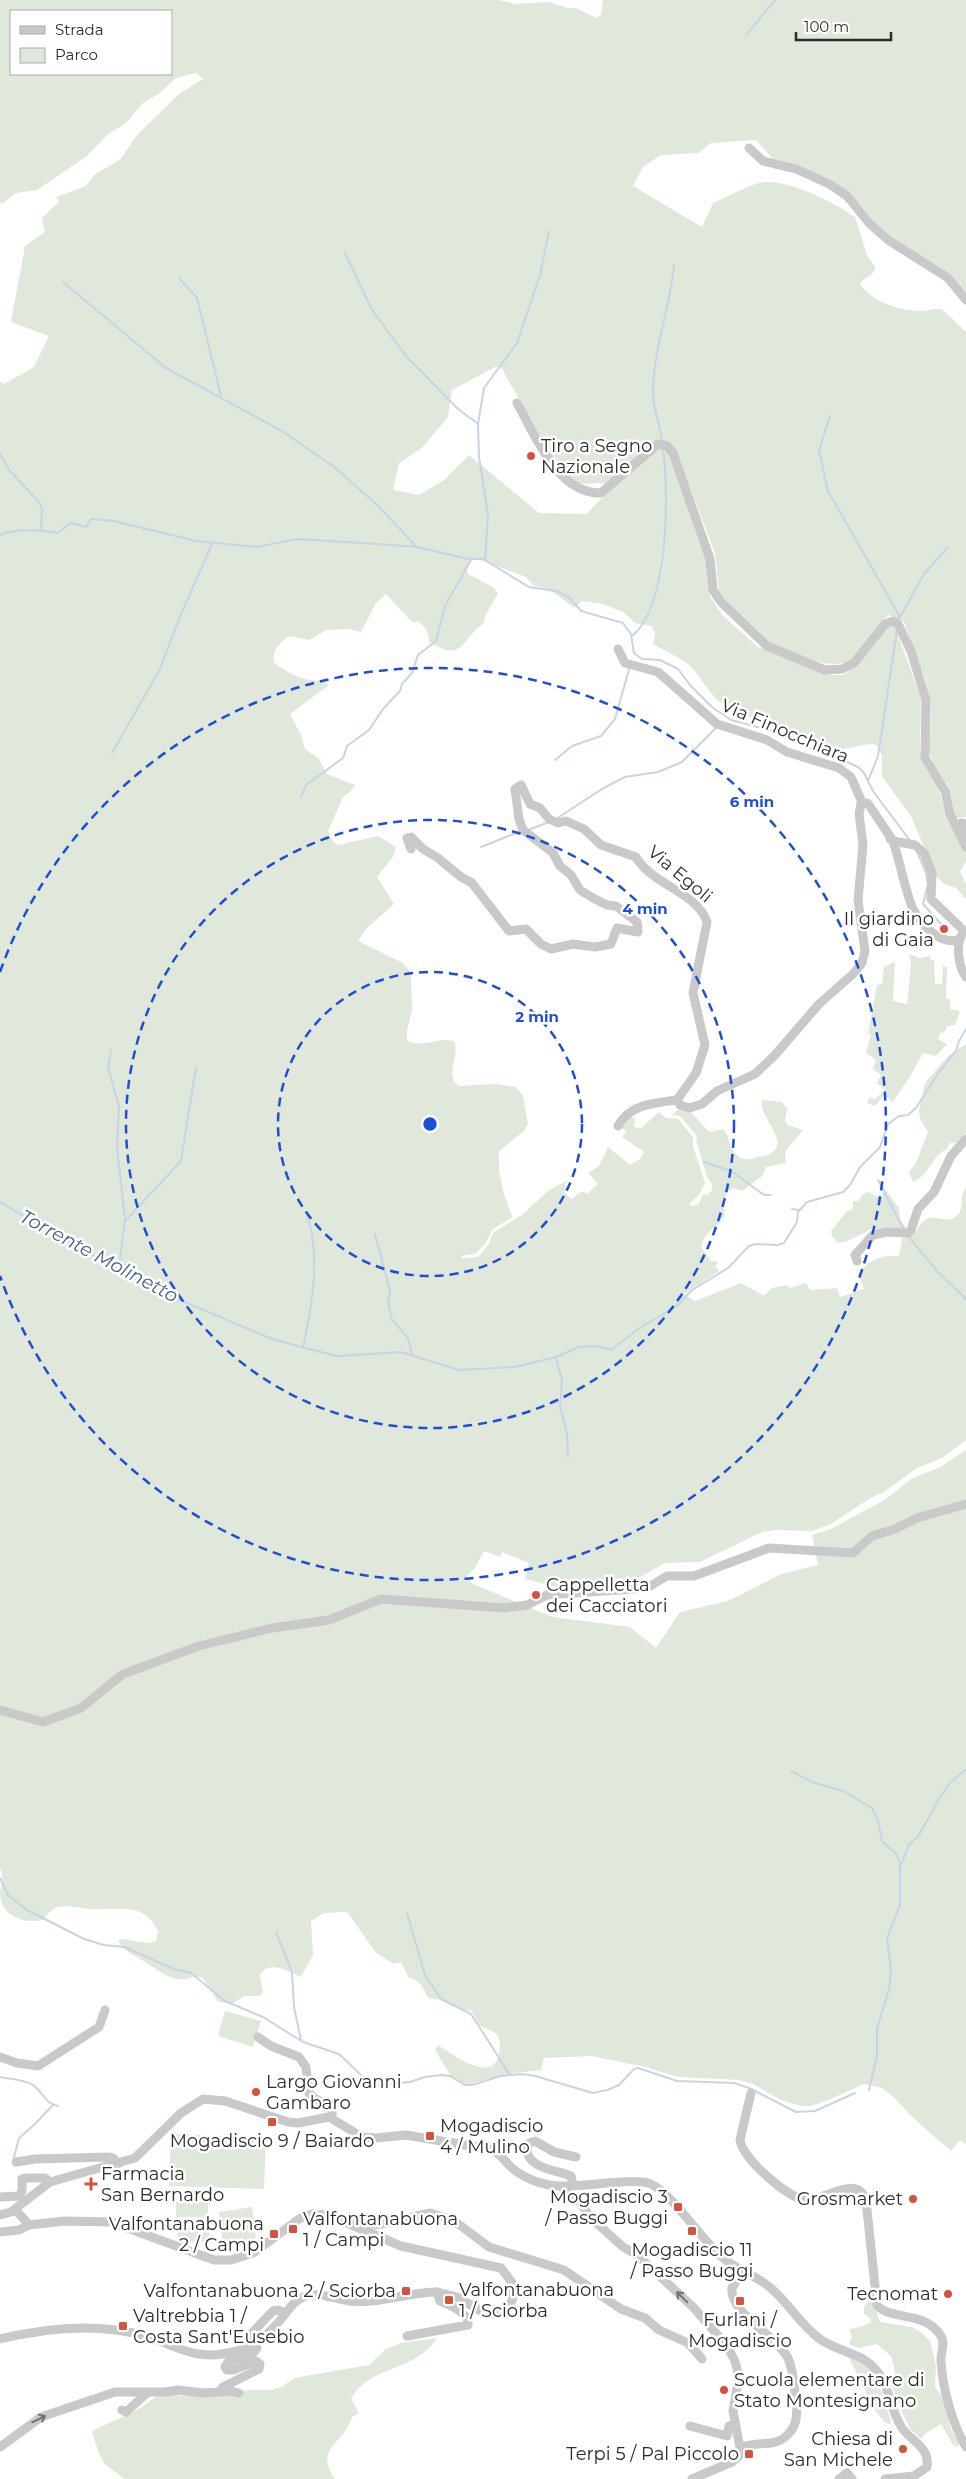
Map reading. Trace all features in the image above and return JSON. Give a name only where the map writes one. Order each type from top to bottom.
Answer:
[{"type":"street","points":[[749,148],[764,161],[796,169],[847,196],[870,224],[888,240],[948,278],[966,300]]},
{"type":"street","points":[[517,403],[553,466],[575,486],[590,493],[601,493],[658,444],[667,446],[673,453],[710,559],[713,590],[721,602],[766,646],[825,670],[842,669],[854,663],[885,624],[893,620],[898,624],[911,651],[926,700],[924,758],[945,791],[950,814],[966,846]]},
{"type":"street","name":"Via Finocchiara","points":[[618,649],[626,663],[658,672],[717,724],[767,740],[787,752],[839,768],[851,776],[863,803],[883,833],[893,839],[914,910],[934,934],[947,941],[959,940]]},
{"type":"street","name":"Via Egoli","points":[[411,849],[407,838],[411,837],[423,850],[438,858],[460,877],[472,883],[509,931],[526,929],[541,944],[551,948],[573,944],[595,947],[611,944],[617,928],[638,932],[637,922],[632,917],[616,906],[607,905],[580,890],[571,876],[560,866],[553,854],[523,830],[519,819],[515,789],[520,785],[530,804],[540,808],[549,819],[558,823],[566,821],[584,829],[601,844],[636,857],[642,868],[697,906],[706,918],[707,929],[693,993],[705,1045],[696,1073],[677,1100]]},
{"type":"street","points":[[618,1126],[622,1118],[630,1111],[656,1101],[677,1100],[680,1105],[689,1108],[702,1104],[717,1091],[755,1074],[775,1055],[819,1004],[859,968],[865,951],[858,900],[864,845],[859,814],[860,805],[867,803],[893,839],[916,845],[924,853],[932,873],[930,893],[932,901],[964,928],[959,940],[960,960],[966,977]]},
{"type":"street","points":[[966,824],[963,823],[961,826],[966,837]]},
{"type":"street","points":[[857,1261],[855,1255],[870,1236],[886,1232],[908,1233],[911,1230],[918,1209],[934,1192],[951,1156],[966,1139]]},
{"type":"street","points":[[0,1710],[44,1722],[81,1708],[123,1674],[199,1646],[272,1628],[328,1620],[381,1599],[504,1608],[528,1606],[547,1595],[581,1591],[630,1591],[647,1588],[667,1576],[694,1576],[769,1548],[853,1553],[872,1536],[895,1529],[917,1518],[966,1504]]},
{"type":"street","points":[[0,2057],[17,2063],[38,2066],[100,2026],[106,2010]]},
{"type":"street","points":[[258,2037],[271,2046],[293,2054],[303,2061],[306,2067],[308,2092],[314,2098],[332,2108],[332,2118]]},
{"type":"street","points":[[751,2093],[740,2140],[741,2146],[754,2166],[802,2199],[814,2199],[850,2188],[858,2188],[863,2193],[866,2200],[878,2305],[886,2312],[916,2318],[934,2329],[941,2336],[944,2343],[941,2361],[949,2400],[954,2421],[966,2447]]},
{"type":"street","points":[[0,2215],[15,2209],[50,2182],[135,2158],[182,2113],[203,2099],[218,2099],[294,2123],[325,2117],[332,2118],[362,2137],[376,2138],[406,2135],[496,2151],[518,2172],[548,2185],[573,2186],[640,2180],[650,2183],[660,2191],[718,2254],[775,2292],[812,2333],[832,2346],[857,2355],[876,2370],[889,2395],[898,2421],[906,2433],[921,2446],[928,2459],[927,2467],[914,2476],[885,2479]]},
{"type":"street","points":[[573,2186],[571,2176],[540,2166],[528,2154],[527,2148],[530,2142],[535,2141],[554,2152],[576,2157]]},
{"type":"street","points":[[16,2162],[35,2159],[108,2157],[113,2158],[118,2164]]},
{"type":"street","points":[[0,2197],[19,2196],[22,2191],[22,2179],[25,2178],[45,2178],[50,2182]]},
{"type":"street","points":[[560,2186],[578,2200],[591,2218],[623,2247],[636,2254],[694,2308],[727,2346],[735,2361],[739,2377],[733,2411],[740,2448],[739,2456],[732,2462],[692,2479]]},
{"type":"street","points":[[15,2209],[29,2225]]},
{"type":"street","points":[[348,2224],[352,2219],[370,2225],[382,2224],[430,2213],[453,2220],[489,2247],[564,2270],[621,2309],[645,2318],[659,2330],[688,2343],[702,2359]]},
{"type":"street","points":[[0,2232],[19,2230],[29,2225],[65,2221],[111,2222],[205,2257],[222,2260],[245,2257],[255,2252],[299,2219],[312,2214],[328,2215],[401,2246],[501,2268],[513,2284],[514,2294],[507,2307],[499,2313],[486,2314],[457,2297],[437,2292],[359,2302],[320,2295],[307,2295],[298,2300],[270,2332],[255,2344],[235,2352],[200,2355],[142,2335],[121,2331],[56,2328],[0,2339]]},
{"type":"street","points":[[731,2263],[733,2299],[777,2343],[789,2360],[798,2416],[791,2431],[781,2440],[773,2443],[750,2443],[740,2448]]},
{"type":"street","points":[[732,2288],[737,2280],[748,2273]]},
{"type":"street","points":[[407,2336],[468,2325],[465,2315],[449,2304],[440,2301],[437,2292]]},
{"type":"street","points":[[249,2336],[269,2315],[278,2310],[285,2313]]},
{"type":"street","points":[[220,2391],[223,2387],[259,2369],[260,2364],[256,2361],[233,2370],[227,2370],[225,2367],[228,2362],[254,2352],[257,2348],[255,2344]]},
{"type":"street","points":[[0,2448],[34,2421],[108,2394],[130,2390],[148,2392],[178,2390],[204,2393],[220,2391],[239,2393]]},
{"type":"street","points":[[122,2410],[126,2412],[135,2406],[148,2392]]},
{"type":"street","points":[[690,2426],[727,2436],[729,2426],[735,2423]]},
{"type":"street","points":[[839,2479],[847,2473],[852,2479]]},
{"type":"green space","points":[[0,0],[498,0],[515,4],[548,2],[568,8],[576,8],[597,18],[601,15],[603,0],[966,0],[966,293],[881,232],[859,203],[774,160],[756,140],[711,143],[698,153],[661,155],[643,167],[633,186],[702,227],[713,203],[759,183],[782,184],[809,192],[855,217],[867,255],[875,267],[873,273],[860,284],[866,291],[888,305],[922,311],[942,309],[966,332],[966,817],[956,818],[948,786],[936,769],[929,752],[931,710],[926,682],[904,622],[889,615],[878,625],[852,659],[845,663],[836,664],[814,661],[792,654],[760,636],[740,617],[719,591],[715,553],[676,451],[658,441],[609,483],[575,484],[555,463],[501,367],[495,367],[452,390],[448,417],[422,448],[399,463],[393,490],[419,495],[444,480],[469,455],[539,513],[586,514],[650,451],[661,447],[668,451],[707,557],[710,597],[723,616],[758,647],[830,675],[843,675],[857,666],[885,626],[895,627],[921,698],[920,749],[922,762],[938,787],[947,818],[966,850],[966,862],[960,871],[966,884],[966,899],[956,888],[944,884],[936,876],[912,818],[882,776],[882,755],[876,745],[867,744],[842,749],[819,744],[738,712],[716,698],[689,665],[653,644],[655,633],[651,626],[635,623],[623,612],[603,604],[582,601],[574,608],[551,591],[534,586],[526,577],[475,558],[471,560],[467,569],[468,574],[493,587],[498,593],[485,616],[484,623],[455,650],[440,648],[429,642],[425,627],[418,621],[413,623],[386,594],[376,603],[361,632],[350,629],[327,630],[309,640],[290,636],[278,647],[274,654],[274,662],[293,675],[329,685],[290,714],[301,735],[305,749],[319,759],[327,774],[355,785],[343,797],[328,831],[333,842],[338,845],[378,836],[396,847],[393,857],[377,877],[394,904],[367,928],[358,941],[403,963],[411,973],[412,1009],[407,1031],[407,1041],[425,1043],[443,1040],[454,1041],[456,1051],[452,1072],[455,1083],[459,1086],[497,1084],[516,1087],[523,1096],[528,1124],[524,1131],[499,1151],[502,1185],[513,1217],[493,1229],[485,1244],[475,1254],[461,1256],[462,1258],[478,1257],[489,1244],[493,1233],[523,1214],[548,1191],[568,1180],[565,1185],[567,1188],[564,1192],[571,1199],[583,1191],[587,1194],[598,1184],[588,1173],[599,1166],[608,1147],[630,1165],[640,1159],[644,1152],[622,1137],[627,1131],[621,1128],[633,1112],[632,1118],[635,1118],[634,1127],[641,1128],[659,1112],[666,1118],[678,1119],[693,1137],[693,1146],[705,1183],[699,1195],[689,1204],[692,1206],[699,1204],[703,1194],[707,1195],[712,1190],[712,1184],[707,1177],[696,1135],[680,1116],[672,1115],[679,1109],[690,1111],[711,1132],[723,1129],[735,1153],[740,1158],[745,1159],[768,1155],[775,1150],[777,1144],[776,1137],[762,1107],[762,1100],[782,1102],[787,1109],[785,1121],[787,1125],[803,1130],[785,1152],[786,1163],[766,1167],[762,1176],[742,1191],[734,1188],[727,1192],[723,1204],[725,1216],[708,1233],[701,1247],[712,1262],[715,1260],[718,1264],[715,1266],[719,1271],[684,1294],[695,1301],[741,1283],[764,1296],[772,1288],[787,1285],[790,1288],[806,1283],[810,1290],[837,1288],[840,1297],[864,1289],[859,1276],[865,1266],[881,1257],[899,1256],[902,1238],[911,1236],[925,1220],[933,1217],[948,1220],[955,1217],[959,1213],[966,1187],[966,1440],[942,1458],[917,1468],[884,1492],[872,1497],[831,1524],[812,1531],[775,1530],[762,1532],[700,1562],[665,1563],[640,1577],[590,1587],[564,1589],[525,1579],[529,1563],[502,1552],[500,1557],[484,1551],[475,1568],[466,1577],[473,1584],[553,1617],[630,1627],[656,1648],[680,1612],[728,1601],[781,1574],[818,1565],[812,1535],[831,1529],[886,1499],[911,1479],[940,1467],[966,1450],[966,2144],[960,2140],[951,2151],[911,2116],[895,2098],[882,2088],[864,2084],[826,2101],[811,2106],[801,2106],[781,2100],[753,2084],[738,2080],[678,2077],[645,2067],[592,2056],[544,2058],[541,2070],[508,2074],[465,2085],[451,2076],[435,2050],[438,2045],[470,2064],[487,2068],[494,2065],[498,2057],[500,2046],[497,2034],[479,2025],[472,2011],[461,2009],[442,2000],[429,1998],[417,1981],[409,1978],[401,1962],[394,1964],[376,1953],[348,1913],[345,1912],[324,1913],[311,1921],[313,1955],[301,1977],[279,1968],[268,1968],[260,1975],[263,1992],[260,1996],[244,1996],[233,2003],[218,2002],[203,1978],[195,1976],[181,1980],[167,1976],[128,1952],[118,1940],[148,1943],[156,1941],[158,1931],[152,1921],[137,1911],[62,1906],[53,1909],[43,1920],[29,1921],[10,1914],[2,1903],[0,1895],[2,1878],[0,1868],[0,382],[4,384],[34,367],[49,336],[11,322],[25,246],[45,232],[42,218],[59,202],[56,197],[86,186],[94,175],[121,159],[136,136],[179,94],[203,79],[196,73],[176,78],[160,93],[143,103],[126,123],[107,135],[87,156],[37,190],[16,193],[2,204],[0,202]]},
{"type":"green space","points":[[909,954],[920,958],[930,956],[931,960],[934,960],[935,984],[942,984],[943,966],[947,967],[946,999],[950,999],[950,1009],[960,1011],[955,1025],[947,1026],[944,1033],[941,1032],[938,1039],[947,1044],[936,1056],[923,1053],[893,1102],[884,1095],[875,1106],[867,1103],[870,1097],[875,1099],[885,1090],[877,1083],[881,1075],[873,1069],[876,1060],[866,1053],[871,1035],[868,1033],[877,985],[882,984],[884,967],[895,962],[893,1001],[907,1004],[911,964]]},
{"type":"green space","points":[[966,1044],[966,1133],[957,1143],[950,1143],[947,1149],[938,1156],[923,1175],[913,1182],[909,1172],[916,1163],[928,1132],[920,1119],[919,1111],[925,1083],[948,1056]]},
{"type":"green space","points":[[879,1181],[899,1208],[900,1219],[906,1228],[872,1229],[845,1242],[838,1243],[832,1236],[831,1231],[846,1212],[853,1209],[853,1201],[858,1201],[864,1193],[869,1192],[877,1197],[882,1197],[883,1192]]},
{"type":"green space","points":[[225,2011],[261,2021],[253,2047],[218,2036]]},
{"type":"green space","points":[[171,2134],[266,2137],[264,2189],[169,2186]]},
{"type":"green space","points":[[176,2201],[208,2201],[208,2217],[176,2217]]},
{"type":"green space","points":[[252,2207],[254,2222],[221,2227],[219,2212]]},
{"type":"green space","points":[[254,2224],[256,2239],[223,2244],[221,2229]]},
{"type":"green space","points":[[209,2226],[210,2242],[179,2243],[177,2228]]},
{"type":"green space","points":[[870,2298],[873,2299],[880,2322],[912,2327],[930,2341],[936,2366],[935,2387],[943,2398],[951,2430],[959,2443],[959,2447],[953,2445],[941,2424],[926,2433],[921,2439],[910,2429],[891,2383],[895,2371],[891,2356],[877,2344],[859,2348],[849,2343],[852,2337],[849,2329],[861,2327],[871,2322],[871,2319],[864,2314],[864,2307]]},
{"type":"green space","points":[[437,2338],[418,2357],[369,2380],[359,2388],[351,2399],[359,2413],[352,2417],[348,2426],[333,2446],[327,2460],[329,2469],[335,2479],[124,2479],[103,2462],[97,2448],[92,2431],[137,2410],[156,2397],[173,2395],[212,2397],[249,2390],[271,2390],[282,2387],[294,2378],[369,2365],[386,2349],[401,2343]]},
{"type":"green space","points":[[849,2358],[864,2365],[874,2376],[884,2397],[891,2424],[885,2423],[876,2412]]},
{"type":"waterway","points":[[746,35],[775,0]]},
{"type":"waterway","points":[[485,560],[488,515],[479,457],[478,424],[484,388],[517,343],[540,275],[549,231]]},
{"type":"waterway","points":[[345,253],[372,310],[406,356],[458,409],[477,423]]},
{"type":"waterway","points":[[662,442],[653,399],[654,377],[674,265]]},
{"type":"waterway","points":[[179,278],[197,298],[221,396]]},
{"type":"waterway","points":[[63,282],[166,368],[282,431],[333,466],[376,504],[417,547]]},
{"type":"waterway","points":[[830,416],[819,450],[828,491],[899,615],[898,620]]},
{"type":"waterway","points":[[632,636],[644,621],[653,601],[660,576],[666,520],[663,449]]},
{"type":"waterway","points":[[0,454],[9,470],[39,502],[42,508],[41,529]]},
{"type":"waterway","points":[[0,535],[20,530],[58,533],[70,523],[86,527],[91,519],[114,521],[196,541],[257,547],[296,539],[393,545],[417,547],[468,559],[483,559],[529,587],[556,591],[570,598],[581,611],[623,623],[631,634],[634,653],[642,659],[660,660],[678,669],[690,685],[713,708],[731,720],[780,733],[803,746],[832,755],[858,767],[864,773],[873,791],[911,842]]},
{"type":"waterway","points":[[112,753],[159,671],[181,614],[212,544]]},
{"type":"waterway","points":[[898,621],[924,574],[948,547]]},
{"type":"waterway","points":[[301,797],[306,785],[343,758],[347,746],[369,730],[412,673],[418,655],[436,641],[445,606],[471,560]]},
{"type":"waterway","points":[[868,781],[878,756],[897,630]]},
{"type":"waterway","points":[[555,760],[572,746],[601,736],[615,719],[630,666]]},
{"type":"waterway","points":[[556,819],[602,789],[625,777],[658,772],[682,762],[717,727]]},
{"type":"waterway","points":[[528,830],[549,822]]},
{"type":"waterway","points":[[481,847],[521,831]]},
{"type":"waterway","points":[[917,852],[926,872],[928,884],[923,904],[941,924]]},
{"type":"waterway","name":"Torrente Molinetto","points":[[0,1202],[147,1286],[270,1338],[337,1356],[401,1352],[459,1370],[515,1367],[556,1357],[579,1347],[595,1346],[611,1350],[638,1329],[678,1305],[692,1290],[728,1268],[749,1246],[784,1243],[797,1222],[798,1212],[807,1202],[843,1192],[850,1185],[860,1167],[880,1147],[888,1124],[899,1116],[908,1115],[916,1108],[939,1072],[956,1051],[966,1029]]},
{"type":"waterway","points":[[111,1050],[108,1068],[119,1106],[117,1148],[125,1218],[119,1268]]},
{"type":"waterway","points":[[126,1220],[181,1161],[196,1067]]},
{"type":"waterway","points":[[704,1162],[731,1171],[764,1195],[771,1195]]},
{"type":"waterway","points":[[878,1180],[904,1230]]},
{"type":"waterway","name":"Torrente Molinetto","points":[[792,1209],[799,1210]]},
{"type":"waterway","points":[[303,1347],[314,1281],[314,1247],[307,1215]]},
{"type":"waterway","points":[[375,1234],[390,1291],[388,1303],[392,1320],[408,1338],[412,1355]]},
{"type":"waterway","points":[[908,1236],[937,1271],[966,1299]]},
{"type":"waterway","points":[[556,1358],[562,1380],[560,1406],[567,1433],[568,1456]]},
{"type":"waterway","points":[[901,1865],[909,1845],[919,1835],[939,1799],[950,1783],[966,1769]]},
{"type":"waterway","points":[[791,1771],[812,1782],[843,1791],[872,1808],[878,1820],[882,1841],[896,1854],[900,1862],[900,1905],[887,1938],[891,1970],[889,1989],[877,2029],[877,2055],[869,2090]]},
{"type":"waterway","points":[[0,1878],[8,1895],[27,1910],[84,1939],[104,1945],[124,1947],[174,1969],[191,1973],[225,2001],[263,2017],[303,2042],[339,2054],[363,2077],[376,2085],[410,2082],[425,2077],[442,2075],[450,2076],[465,2085],[472,2085],[501,2076],[522,2074],[593,2093],[619,2085],[634,2069],[638,2068],[677,2081],[734,2083],[749,2088],[796,2112],[815,2111],[855,2093]]},
{"type":"waterway","points":[[407,1913],[425,1975],[441,1999],[471,2014],[510,2075]]},
{"type":"waterway","points":[[276,1932],[292,1972],[294,2007],[301,2040]]},
{"type":"waterway","points":[[0,2077],[27,2082],[35,2087],[49,2102],[58,2106]]},
{"type":"waterway","points":[[14,2157],[19,2138],[53,2105]]},
{"type":"place","name":"Tiro a Segno Nazionale","points":[[531,456]]},
{"type":"place","name":"Il giardino di Gaia","points":[[944,929]]},
{"type":"place","name":"Cappelletta dei Cacciatori","points":[[536,1595]]},
{"type":"place","name":"Largo Giovanni Gambaro","points":[[256,2092]]},
{"type":"place","name":"Mogadiscio 9 / Baiardo","points":[[272,2122]]},
{"type":"place","name":"Mogadiscio 4 / Mulino","points":[[430,2136]]},
{"type":"place","name":"Farmacia San Bernardo","points":[[91,2184]]},
{"type":"place","name":"Grosmarket","points":[[913,2199]]},
{"type":"place","name":"Mogadiscio 3 / Passo Buggi","points":[[678,2207]]},
{"type":"place","name":"Valfontanabuona 1 / Campi","points":[[293,2229]]},
{"type":"place","name":"Mogadiscio 11 / Passo Buggi","points":[[692,2231]]},
{"type":"place","name":"Valfontanabuona 2 / Campi","points":[[274,2234]]},
{"type":"place","name":"Valfontanabuona 2 / Sciorba","points":[[406,2291]]},
{"type":"place","name":"Tecnomat","points":[[948,2294]]},
{"type":"place","name":"Valfontanabuona 1 / Sciorba","points":[[449,2300]]},
{"type":"place","name":"Furlani / Mogadiscio","points":[[740,2301]]},
{"type":"place","name":"Valtrebbia 1 / Costa Sant'Eusebio","points":[[123,2326]]},
{"type":"place","name":"Scuola elementare di Stato Montesignano","points":[[724,2390]]},
{"type":"place","name":"Chiesa di San Michele","points":[[903,2449]]},
{"type":"place","name":"Terpi 5 / Pal Piccolo","points":[[749,2454]]}]
